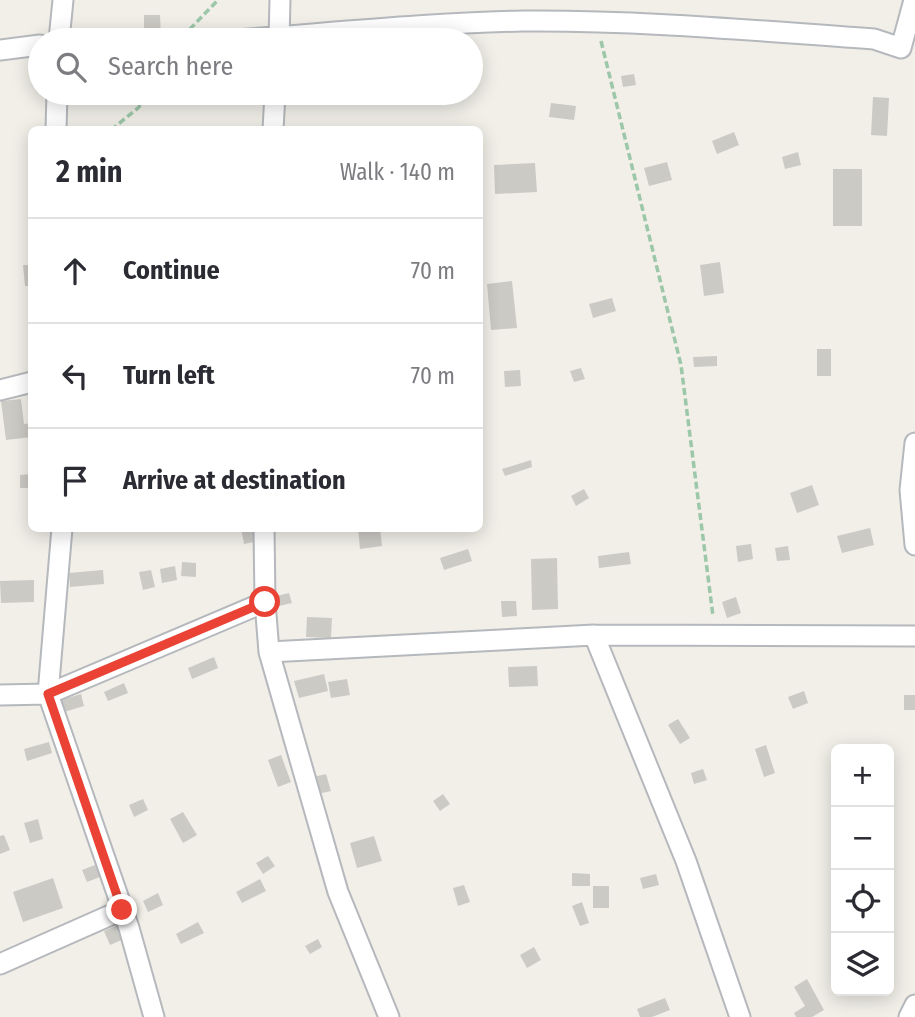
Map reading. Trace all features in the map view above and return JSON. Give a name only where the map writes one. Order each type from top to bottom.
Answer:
[{"type":"street","points":[[60,28],[63,0]]},
{"type":"street","points":[[279,28],[280,0]]},
{"type":"street","points":[[393,28],[596,22],[669,24],[874,39],[908,52],[914,0]]},
{"type":"street","points":[[0,50],[28,46]]},
{"type":"street","points":[[56,126],[57,105]]},
{"type":"street","points":[[273,126],[274,105]]},
{"type":"street","points":[[0,390],[28,383]]},
{"type":"street","points":[[915,443],[910,490],[915,545]]},
{"type":"street","points":[[62,532],[48,694],[122,910],[154,1017]]},
{"type":"street","points":[[264,532],[269,652],[338,892],[389,1017]]},
{"type":"street","points":[[0,695],[48,694],[265,602]]},
{"type":"street","points":[[594,635],[686,861],[740,1017]]},
{"type":"street","points":[[269,652],[594,635],[915,636]]},
{"type":"street","points":[[0,964],[122,910]]},
{"type":"street","points":[[909,1017],[915,1005]]},
{"type":"path","points":[[191,28],[218,0]]},
{"type":"path","points":[[596,22],[681,365],[716,636]]},
{"type":"path","points":[[116,126],[140,105]]},
{"type":"building","points":[[144,15],[160,15],[161,28],[144,28]]},
{"type":"building","points":[[634,74],[636,85],[623,87],[621,76]]},
{"type":"building","points":[[873,97],[889,98],[887,136],[871,135]]},
{"type":"building","points":[[551,103],[576,106],[574,120],[549,117]]},
{"type":"building","points":[[734,132],[739,145],[717,154],[712,141]]},
{"type":"building","points":[[798,152],[801,165],[785,169],[782,157]]},
{"type":"building","points":[[667,162],[672,180],[649,186],[644,168]]},
{"type":"building","points":[[535,163],[537,192],[495,194],[494,165]]},
{"type":"building","points":[[833,169],[862,169],[862,226],[833,226]]},
{"type":"building","points":[[720,262],[724,293],[704,296],[700,265]]},
{"type":"building","points":[[23,265],[28,265],[28,286],[25,286]]},
{"type":"building","points":[[512,281],[517,328],[491,330],[487,284]]},
{"type":"building","points":[[612,298],[616,311],[593,318],[589,304]]},
{"type":"building","points":[[817,349],[831,349],[831,376],[817,376]]},
{"type":"building","points":[[717,356],[717,366],[694,367],[693,357]]},
{"type":"building","points":[[581,368],[585,379],[574,382],[570,371]]},
{"type":"building","points":[[520,370],[521,386],[505,387],[504,371]]},
{"type":"building","points":[[21,399],[24,424],[28,424],[28,437],[6,440],[1,401]]},
{"type":"building","points":[[531,460],[532,467],[505,476],[502,469]]},
{"type":"building","points":[[28,474],[28,488],[20,488],[20,475]]},
{"type":"building","points":[[812,485],[819,505],[797,513],[790,493]]},
{"type":"building","points":[[584,489],[589,498],[576,506],[571,496]]},
{"type":"building","points":[[870,528],[874,545],[842,553],[837,536]]},
{"type":"building","points":[[242,532],[256,532],[258,541],[244,544]]},
{"type":"building","points":[[358,532],[380,532],[382,546],[360,549]]},
{"type":"building","points":[[751,544],[753,559],[738,562],[736,546]]},
{"type":"building","points":[[788,546],[790,560],[777,561],[775,548]]},
{"type":"building","points":[[468,549],[472,561],[444,570],[440,558]]},
{"type":"building","points":[[629,552],[631,564],[599,568],[598,556]]},
{"type":"building","points":[[557,558],[558,609],[532,610],[531,559]]},
{"type":"building","points":[[182,562],[196,563],[196,577],[181,576]]},
{"type":"building","points":[[175,566],[177,580],[162,583],[160,569]]},
{"type":"building","points":[[103,570],[104,584],[70,587],[69,573]]},
{"type":"building","points":[[151,570],[155,587],[143,590],[139,572]]},
{"type":"building","points":[[34,580],[34,602],[1,603],[0,581]]},
{"type":"building","points":[[289,593],[292,603],[279,606],[277,596]]},
{"type":"building","points":[[736,597],[741,613],[727,618],[722,602]]},
{"type":"building","points":[[501,601],[516,601],[517,616],[502,617]]},
{"type":"building","points":[[307,617],[332,618],[331,638],[306,637]]},
{"type":"building","points":[[214,657],[218,668],[192,679],[188,668]]},
{"type":"building","points":[[537,666],[538,686],[509,687],[508,667]]},
{"type":"building","points":[[324,674],[328,691],[299,698],[294,681]]},
{"type":"building","points":[[347,679],[350,695],[331,698],[328,682]]},
{"type":"building","points":[[124,683],[128,693],[108,701],[104,692]]},
{"type":"building","points":[[804,691],[808,703],[793,709],[788,697]]},
{"type":"building","points":[[81,694],[84,706],[61,713],[57,701]]},
{"type":"building","points":[[904,695],[915,695],[915,710],[904,710]]},
{"type":"building","points":[[678,719],[690,738],[680,744],[668,725]]},
{"type":"building","points":[[49,742],[52,753],[27,761],[24,749]]},
{"type":"building","points":[[766,745],[775,773],[764,777],[755,749]]},
{"type":"building","points":[[281,755],[291,782],[278,787],[268,760]]},
{"type":"building","points":[[703,769],[707,780],[694,784],[691,773]]},
{"type":"building","points":[[326,774],[331,791],[318,794],[313,777]]},
{"type":"building","points":[[443,794],[450,804],[440,811],[433,801]]},
{"type":"building","points":[[143,799],[148,810],[134,817],[129,805]]},
{"type":"building","points":[[183,812],[197,835],[183,843],[170,819]]},
{"type":"building","points":[[38,819],[43,839],[30,843],[24,823]]},
{"type":"building","points":[[4,835],[10,850],[0,854],[0,836]]},
{"type":"building","points":[[374,836],[382,861],[357,868],[350,843]]},
{"type":"building","points":[[268,856],[275,866],[263,874],[256,863]]},
{"type":"building","points":[[95,865],[100,877],[87,882],[82,870]]},
{"type":"building","points":[[572,873],[590,874],[590,886],[572,886]]},
{"type":"building","points":[[656,874],[659,885],[643,889],[640,878]]},
{"type":"building","points":[[53,878],[63,908],[23,922],[13,892]]},
{"type":"building","points":[[260,879],[266,891],[242,903],[236,892]]},
{"type":"building","points":[[464,885],[470,902],[458,906],[453,888]]},
{"type":"building","points":[[593,886],[609,886],[609,908],[593,908]]},
{"type":"building","points":[[158,893],[163,905],[148,912],[143,901]]},
{"type":"building","points":[[582,902],[589,923],[580,926],[572,906]]},
{"type":"building","points":[[198,922],[204,933],[181,944],[176,934]]},
{"type":"building","points":[[118,925],[124,939],[110,945],[104,931]]},
{"type":"building","points":[[318,939],[322,947],[310,954],[305,946]]},
{"type":"building","points":[[534,947],[541,960],[527,968],[520,955]]},
{"type":"building","points":[[807,979],[824,1010],[812,1017],[796,1017],[794,1013],[805,1006],[794,987]]},
{"type":"building","points":[[665,998],[670,1010],[652,1017],[640,1017],[637,1009]]},
{"type":"route","points":[[122,910],[48,694],[265,602]]}]
